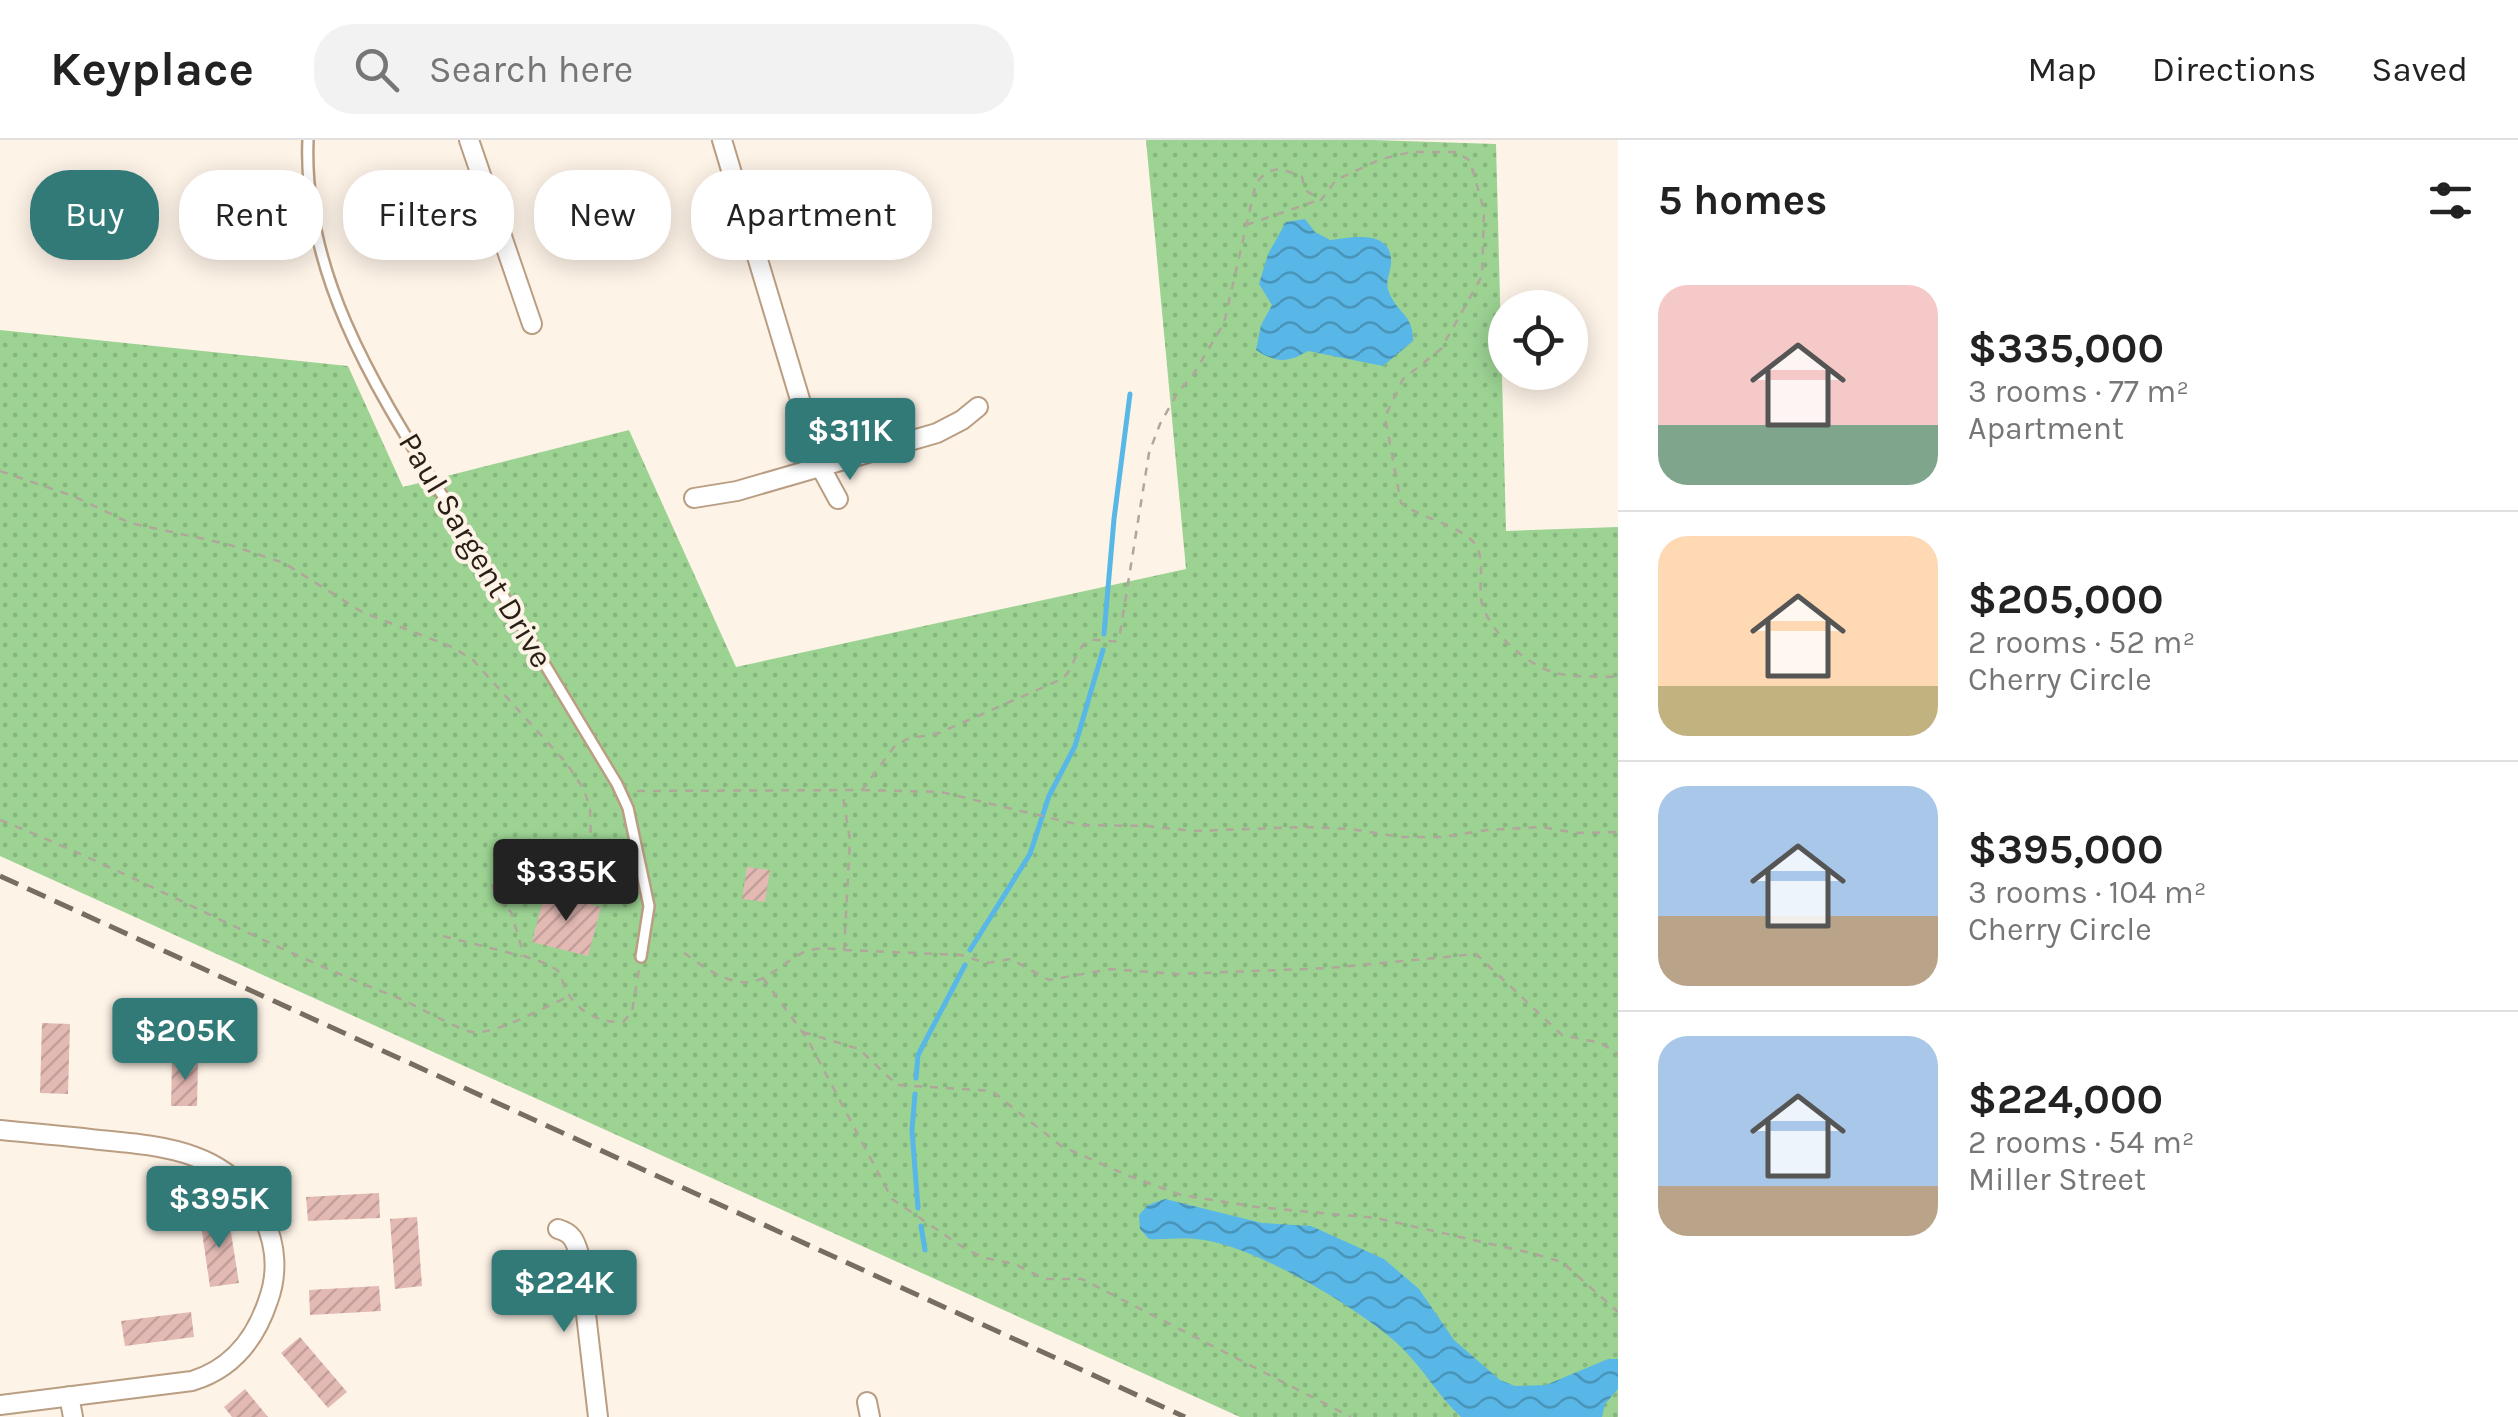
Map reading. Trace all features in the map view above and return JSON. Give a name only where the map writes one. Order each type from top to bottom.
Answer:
[{"type":"street","points":[[470,140],[532,324]]},
{"type":"street","points":[[722,140],[820,466],[838,499]]},
{"type":"street","points":[[694,498],[737,490],[936,433],[978,407]]},
{"type":"street","points":[[0,1130],[151,1145],[194,1153],[214,1163],[239,1183],[259,1209],[268,1229],[275,1275],[263,1316],[235,1358],[208,1376],[192,1382],[0,1406]]},
{"type":"street","points":[[558,1229],[575,1240],[579,1254],[598,1417]]},
{"type":"street","points":[[69,1396],[73,1417]]},
{"type":"lane","name":"Paul Sargent Drive","points":[[308,140],[306,175],[312,216],[328,283],[344,325],[382,396],[621,791],[649,906],[640,957]]},
{"type":"path","points":[[1245,225],[1320,200],[1336,180],[1382,160],[1412,152],[1457,152],[1470,161],[1484,210],[1482,276],[1441,349],[1404,379],[1385,417],[1401,503],[1473,540],[1479,551],[1481,602],[1490,620],[1525,656],[1540,668],[1559,674],[1618,677]]},
{"type":"path","points":[[862,790],[894,747],[907,738],[938,733],[1062,679],[1071,672],[1083,645],[1092,640],[1116,641],[1149,452],[1178,392],[1194,375],[1224,323],[1256,183],[1268,170],[1280,167],[1302,177],[1306,190],[1320,200]]},
{"type":"path","points":[[0,470],[74,496],[130,523],[227,544],[284,562],[362,612],[452,647],[473,660],[567,764],[583,788],[590,807],[591,844]]},
{"type":"path","points":[[842,790],[850,840],[844,950]]},
{"type":"path","points":[[621,791],[941,792],[1080,825],[1193,831],[1305,827],[1442,838],[1541,827],[1577,834],[1618,832]]},
{"type":"path","points":[[0,820],[472,1032],[510,1026],[520,1016],[570,996]]},
{"type":"path","points":[[524,956],[511,912],[496,899],[492,882],[502,867],[526,855],[591,844],[638,852]]},
{"type":"path","points":[[444,936],[544,963],[560,974],[570,996],[582,1009],[603,1022],[624,1022],[632,1012],[640,957]]},
{"type":"path","points":[[684,953],[714,974],[743,984],[763,978],[803,953],[823,948],[961,956],[986,964],[1011,958],[1049,980],[1111,968],[1177,974],[1330,968],[1476,954],[1562,1034],[1601,1044],[1618,1054]]},
{"type":"path","points":[[763,978],[803,1032],[892,1199],[967,1250],[1015,1264],[1044,1279],[1082,1278],[1351,1417]]},
{"type":"path","points":[[803,1032],[859,1049],[897,1085],[992,1091],[1061,1146],[1181,1194],[1257,1207],[1376,1218],[1531,1253],[1562,1262],[1618,1312]]},
{"type":"green space","points":[[1146,140],[1496,144],[1500,290],[1488,290],[1488,390],[1502,390],[1506,531],[1618,527],[1618,1417],[1240,1417],[0,856],[0,330],[348,366],[403,487],[629,430],[736,667],[1186,569]]},
{"type":"water","points":[[1305,219],[1315,232],[1330,240],[1367,237],[1384,243],[1389,250],[1388,288],[1411,325],[1413,341],[1383,366],[1308,351],[1294,358],[1276,359],[1256,350],[1261,325],[1272,305],[1259,284],[1268,254],[1286,222]]},
{"type":"water","points":[[1165,1199],[1262,1223],[1311,1226],[1384,1259],[1419,1289],[1454,1340],[1500,1380],[1515,1386],[1546,1385],[1608,1359],[1618,1359],[1618,1389],[1605,1404],[1602,1417],[1461,1417],[1400,1346],[1359,1314],[1304,1280],[1219,1243],[1190,1238],[1149,1239],[1140,1229],[1139,1215],[1148,1205]]},
{"type":"building","points":[[747,867],[770,870],[765,902],[742,899]]},
{"type":"building","points":[[545,893],[601,907],[588,956],[532,942]]},
{"type":"building","points":[[42,1023],[70,1024],[68,1094],[40,1093]]},
{"type":"building","points":[[172,1060],[198,1060],[197,1106],[171,1106]]},
{"type":"building","points":[[379,1193],[380,1218],[308,1221],[306,1197]]},
{"type":"building","points":[[228,1214],[239,1283],[210,1287],[200,1218]]},
{"type":"building","points":[[417,1217],[422,1286],[395,1289],[390,1219]]},
{"type":"building","points":[[379,1286],[381,1311],[310,1315],[309,1290]]},
{"type":"building","points":[[191,1312],[194,1337],[125,1346],[121,1321]]},
{"type":"building","points":[[300,1337],[347,1392],[328,1408],[281,1353]]},
{"type":"building","points":[[245,1389],[268,1417],[232,1417],[224,1407]]},
{"type":"waterway","points":[[1104,634],[1130,394]]},
{"type":"waterway","points":[[970,950],[1030,854],[1049,796],[1075,746],[1103,650]]},
{"type":"waterway","points":[[916,1078],[918,1055],[965,965]]},
{"type":"waterway","points":[[915,1094],[912,1130],[918,1208]]},
{"type":"waterway","points":[[921,1226],[925,1250]]},
{"type":"railway","points":[[0,876],[1185,1417]]}]
